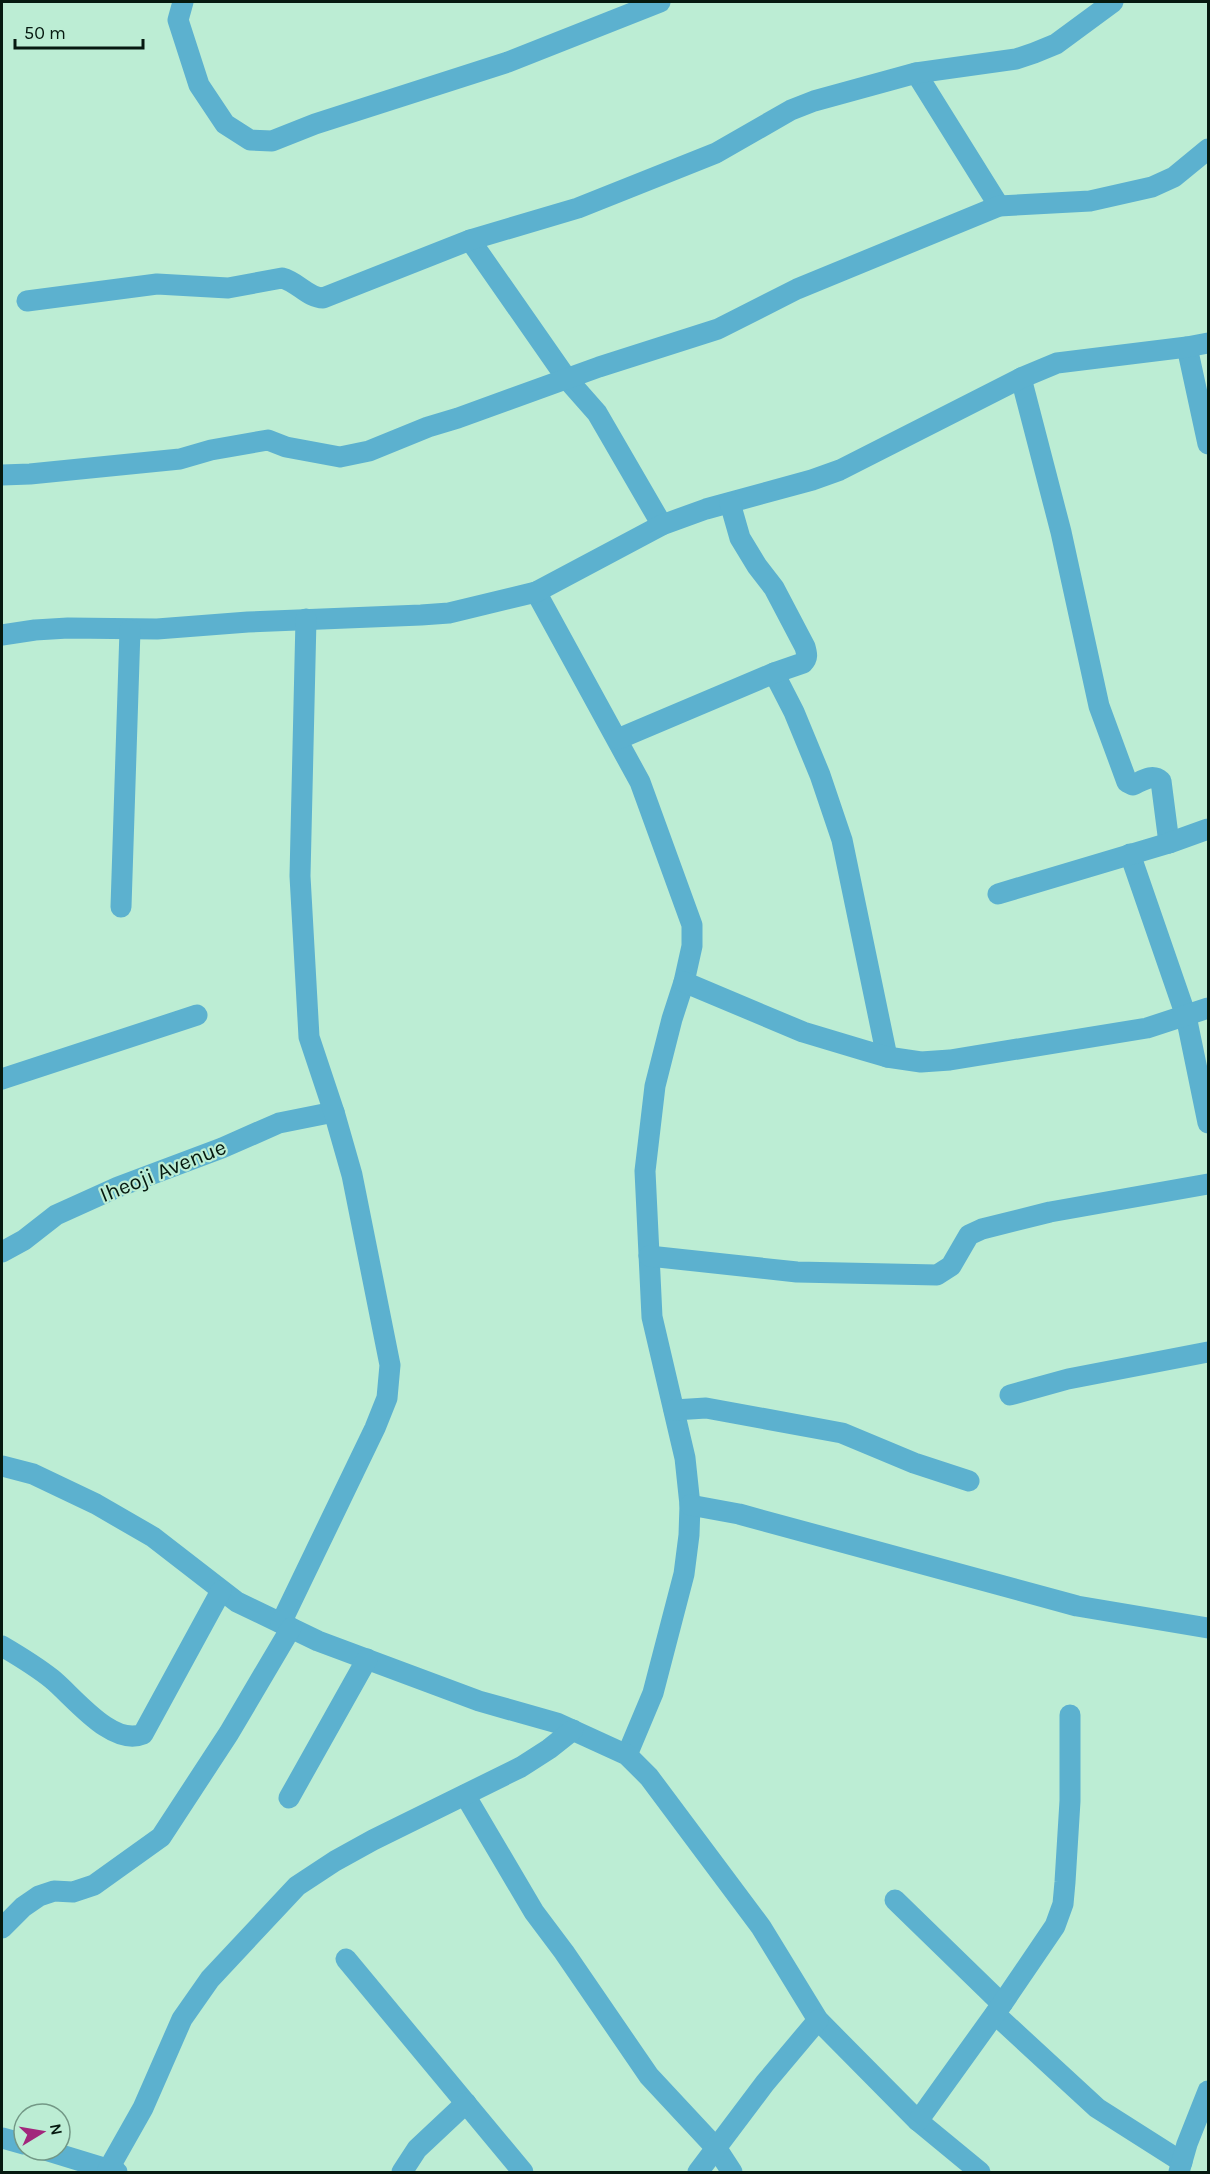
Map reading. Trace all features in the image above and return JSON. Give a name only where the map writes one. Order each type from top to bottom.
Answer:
[{"type":"street","points":[[183,2],[178,20],[200,85],[206,95],[225,124],[250,140],[272,141],[315,124],[508,62],[660,2]]},
{"type":"street","points":[[27,301],[157,284],[228,288],[282,278],[315,297],[323,298],[470,240],[578,208],[716,153],[791,110],[807,104],[916,73],[1016,59],[1034,53],[1056,44],[1113,2]]},
{"type":"street","points":[[916,73],[999,206]]},
{"type":"street","points":[[2,475],[180,459],[211,450],[268,440],[286,447],[344,457],[369,451],[428,427],[718,329],[797,289],[999,206],[1090,201],[1152,187],[1174,177],[1209,149]]},
{"type":"street","points":[[470,240],[567,379],[597,413],[662,525]]},
{"type":"street","points":[[2,636],[35,630],[68,628],[130,630],[449,613],[536,592],[662,525],[684,516],[840,470],[1021,378],[1057,363],[1209,343]]},
{"type":"street","points":[[1187,347],[1209,444]]},
{"type":"street","points":[[1021,378],[1060,532],[1099,706],[1127,782],[1133,785],[1151,777],[1161,781],[1169,843]]},
{"type":"street","points":[[618,739],[803,663],[807,655],[774,588],[757,567],[740,538],[730,503]]},
{"type":"street","points":[[536,592],[640,782],[692,925],[692,946],[684,982],[655,1086],[645,1171],[652,1317],[685,1458],[690,1505],[684,1574],[653,1693],[627,1755]]},
{"type":"street","points":[[2,1928],[23,1907],[39,1896],[54,1891],[73,1892],[94,1885],[161,1837],[229,1733],[286,1626],[387,1398],[390,1365],[352,1175],[309,1037],[300,876],[306,620]]},
{"type":"street","points":[[121,907],[130,630]]},
{"type":"street","points":[[774,673],[794,712],[820,775],[842,840],[887,1057]]},
{"type":"street","points":[[998,894],[1209,829]]},
{"type":"street","points":[[1130,854],[1186,1016],[1209,1123]]},
{"type":"street","points":[[684,982],[803,1032],[887,1057],[921,1062],[950,1060],[1147,1028],[1209,1008]]},
{"type":"street","points":[[2,1079],[197,1015]]},
{"type":"street","name":"Iheoji Avenue","points":[[2,1252],[24,1240],[56,1215],[118,1187],[222,1148],[279,1123],[334,1112]]},
{"type":"street","points":[[649,1256],[797,1272],[937,1275],[951,1266],[969,1235],[982,1229],[1050,1212],[1209,1184]]},
{"type":"street","points":[[1010,1395],[1068,1379],[1209,1352]]},
{"type":"street","points":[[674,1410],[706,1408],[842,1433],[914,1463],[969,1481]]},
{"type":"street","points":[[2,1466],[33,1474],[96,1504],[144,1532],[237,1602],[318,1641],[479,1701],[556,1723],[627,1755],[649,1778],[760,1928],[818,2020],[918,2121],[980,2172]]},
{"type":"street","points":[[690,1505],[750,1517],[1077,1606],[1209,1628]]},
{"type":"street","points":[[2,1646],[52,1679],[91,1717],[126,1737],[136,1737],[143,1734],[221,1591]]},
{"type":"street","points":[[289,1798],[367,1659]]},
{"type":"street","points":[[918,2121],[1055,1926],[1063,1904],[1070,1801],[1070,1715]]},
{"type":"street","points":[[72,2158],[112,2171],[143,2108],[182,2019],[210,1978],[297,1886],[334,1861],[373,1840],[521,1767],[573,1730]]},
{"type":"street","points":[[465,1796],[534,1912],[649,2076],[717,2149],[732,2172]]},
{"type":"street","points":[[895,1900],[998,2009],[1097,2108],[1180,2167],[1209,2091]]},
{"type":"street","points":[[346,1959],[523,2172]]},
{"type":"street","points":[[698,2172],[765,2083],[818,2020]]},
{"type":"street","points":[[402,2172],[417,2149],[466,2103]]}]
